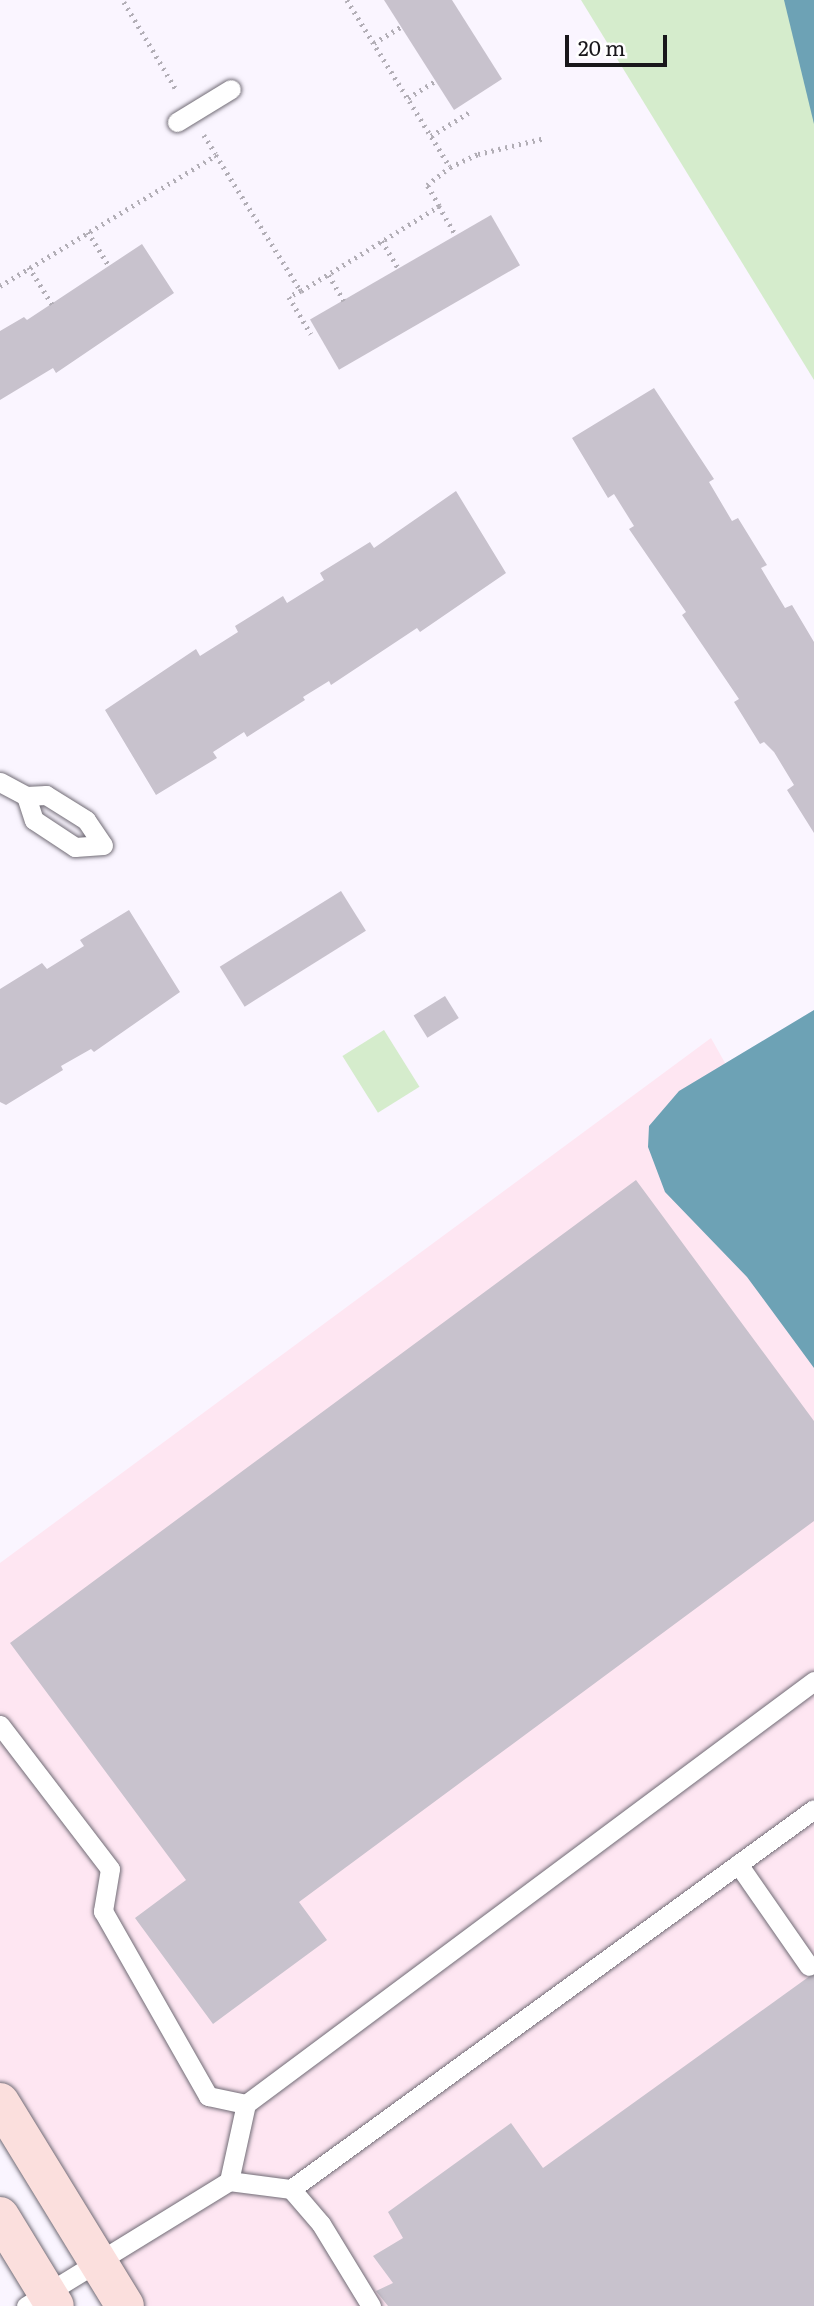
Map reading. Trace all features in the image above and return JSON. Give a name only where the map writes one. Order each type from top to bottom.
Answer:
[{"type":"street","points":[[0,2102],[125,2306]]},
{"type":"street","points":[[0,2216],[42,2302]]},
{"type":"lane","points":[[177,122],[231,89]]},
{"type":"lane","points":[[0,782],[26,796]]},
{"type":"lane","points":[[229,2181],[246,2104],[814,1681]]},
{"type":"lane","points":[[0,1725],[110,1869],[103,1911],[208,2096],[246,2104]]},
{"type":"lane","points":[[291,2189],[814,1810]]},
{"type":"lane","points":[[738,1864],[810,1966]]},
{"type":"lane","points":[[42,2302],[97,2261],[229,2181],[291,2189],[321,2224],[372,2306]]},
{"type":"path","points":[[347,0],[450,167]]},
{"type":"path","points":[[124,2],[179,94]]},
{"type":"path","points":[[374,44],[401,27]]},
{"type":"path","points":[[408,98],[435,81]]},
{"type":"path","points":[[431,136],[471,111]]},
{"type":"path","points":[[200,128],[301,291]]},
{"type":"path","points":[[456,235],[427,185],[450,167],[478,154],[545,138]]},
{"type":"path","points":[[0,286],[216,155]]},
{"type":"path","points":[[310,334],[289,298],[439,206]]},
{"type":"path","points":[[88,232],[108,264]]},
{"type":"path","points":[[382,241],[399,269]]},
{"type":"path","points":[[29,267],[52,304]]},
{"type":"path","points":[[329,275],[344,301]]},
{"type":"shaded area","points":[[711,1038],[814,1221],[814,2306],[104,2306],[0,2135],[0,1563]]},
{"type":"green space","points":[[581,0],[814,0],[814,380]]},
{"type":"green space","points":[[384,1030],[420,1087],[378,1113],[342,1056]]},
{"type":"water","points":[[784,0],[814,0],[814,124]]},
{"type":"water","points":[[814,1010],[814,1368],[747,1277],[665,1192],[648,1147],[649,1126],[679,1091]]},
{"type":"building","points":[[384,0],[452,0],[502,79],[454,110]]},
{"type":"building","points":[[491,215],[520,265],[339,370],[310,320]]},
{"type":"building","points":[[142,244],[174,293],[56,373],[53,368],[0,400],[0,331],[24,317],[27,320]]},
{"type":"building","points":[[654,388],[714,479],[709,482],[732,521],[738,518],[767,565],[761,568],[785,608],[792,605],[814,642],[814,833],[787,790],[794,785],[774,752],[764,742],[760,744],[734,702],[739,699],[682,615],[686,612],[629,529],[634,526],[614,494],[608,498],[572,438]]},
{"type":"building","points":[[456,491],[506,573],[420,632],[417,628],[331,685],[329,681],[303,697],[305,700],[247,737],[244,732],[213,752],[217,758],[156,795],[105,710],[196,649],[200,656],[238,632],[235,626],[283,596],[287,603],[324,580],[320,573],[370,542],[374,548]]},
{"type":"building","points":[[341,891],[366,931],[245,1007],[220,967]]},
{"type":"building","points":[[129,910],[180,992],[94,1052],[91,1049],[61,1066],[63,1070],[6,1105],[0,1102],[0,989],[42,963],[47,969],[84,946],[80,940]]},
{"type":"building","points":[[445,996],[459,1018],[427,1038],[414,1016]]},
{"type":"building","points":[[636,1180],[814,1421],[814,1521],[299,1902],[327,1940],[213,2024],[135,1918],[186,1880],[10,1643]]},
{"type":"building","points":[[814,1973],[814,2306],[388,2306],[376,2291],[393,2283],[373,2256],[403,2238],[388,2212],[511,2123],[543,2168]]}]
